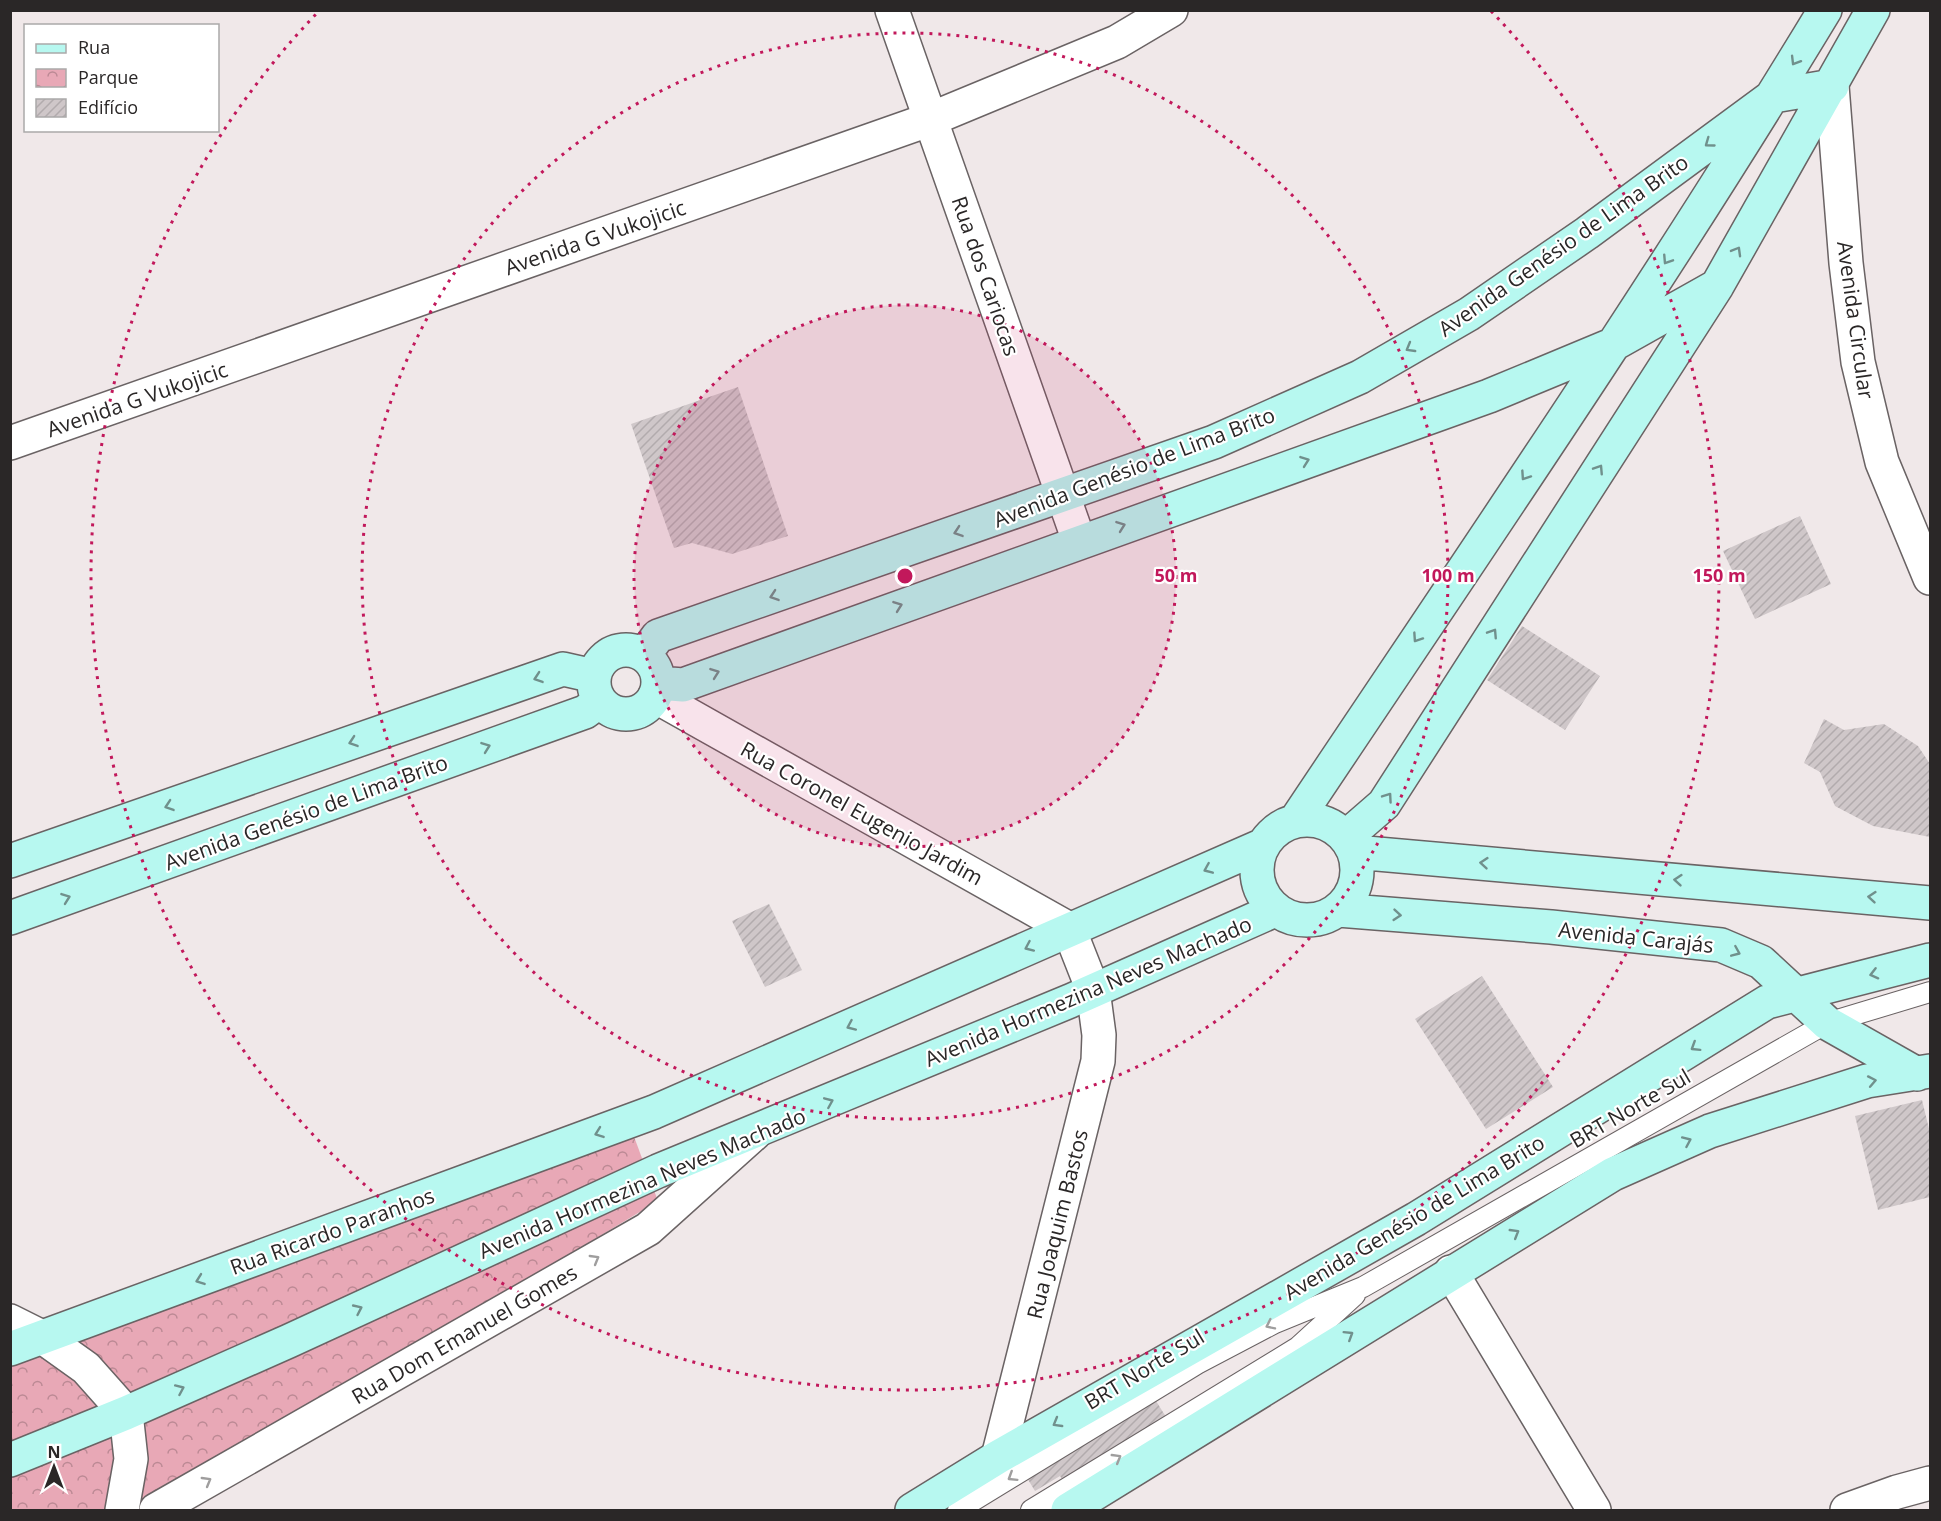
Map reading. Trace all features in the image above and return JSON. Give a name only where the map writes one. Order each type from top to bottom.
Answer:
[{"type":"main road","points":[[1296,820],[1612,345],[1773,96],[1825,10]]},
{"type":"main road","points":[[1350,845],[1384,804],[1717,286],[1873,10]]},
{"type":"main road","points":[[1773,96],[1832,86]]},
{"type":"main road","name":"Avenida Genésio de Lima Brito","points":[[653,678],[658,636],[1214,442],[1360,377],[1469,314],[1528,274],[1773,96]]},
{"type":"main road","points":[[597,688],[601,661],[614,652],[630,650],[653,678],[682,685],[1489,396],[1612,345],[1717,286]]},
{"type":"main road","points":[[10,861],[563,669],[597,688],[612,711],[629,714],[644,709],[653,678]]},
{"type":"main road","name":"Avenida Genésio de Lima Brito","points":[[10,918],[585,712],[597,688]]},
{"type":"main road","points":[[1069,929],[1261,846],[1276,829],[1296,820],[1315,819],[1331,825],[1350,845],[1358,873],[1352,894],[1338,910],[1319,920],[1297,920],[1275,910],[1260,891],[1256,868],[1261,846]]},
{"type":"main road","points":[[1350,845],[1930,903]]},
{"type":"main road","name":"Avenida Hormezina Neves Machado","points":[[10,1460],[126,1413],[658,1171],[755,1133],[1275,910]]},
{"type":"main road","name":"Avenida Carajás","points":[[1338,910],[1551,927],[1721,945],[1761,962],[1827,1023],[1924,1073]]},
{"type":"main road","name":"Rua Ricardo Paranhos","points":[[10,1349],[654,1112],[1069,929]]},
{"type":"main road","name":"Avenida Genésio de Lima Brito","points":[[912,1510],[998,1457],[1416,1219],[1767,1002],[1930,960]]},
{"type":"main road","points":[[1068,1510],[1613,1174],[1710,1131],[1867,1081],[1924,1073]]},
{"type":"street","name":"Rua dos Cariocas","points":[[892,10],[1079,541]]},
{"type":"street","name":"Avenida G Vukojicic","points":[[10,444],[931,119],[1117,42],[1171,10]]},
{"type":"street","name":"Avenida Circular","points":[[1832,86],[1846,263],[1858,362],[1882,462],[1929,574]]},
{"type":"street","name":"Rua Coronel Eugenio Jardim","points":[[653,678],[1069,929]]},
{"type":"street","name":"Rua Joaquim Bastos","points":[[998,1457],[1098,1061],[1099,1035],[1093,990],[1069,929]]},
{"type":"street","name":"Rua Dom Emanuel Gomes","points":[[156,1510],[648,1229],[755,1133]]},
{"type":"street","points":[[1451,1272],[1594,1510]]},
{"type":"street","points":[[10,1322],[44,1338],[86,1368],[126,1413],[131,1459],[122,1510]]},
{"type":"street","points":[[1847,1510],[1897,1491],[1930,1483]]},
{"type":"lane","name":"BRT Norte Sul","points":[[958,1510],[1197,1364],[1275,1323],[1363,1287],[1827,1023],[1930,992]]},
{"type":"lane","name":"BRT Norte Sul","points":[[1032,1510],[1298,1347],[1363,1287]]},
{"type":"green space","points":[[633,1134],[658,1201],[144,1510],[11,1510],[11,1358]]},
{"type":"building","points":[[738,387],[788,536],[732,554],[692,543],[674,548],[631,424]]},
{"type":"building","points":[[1800,516],[1831,584],[1755,619],[1723,551]]},
{"type":"building","points":[[1522,626],[1600,676],[1565,730],[1487,680]]},
{"type":"building","points":[[1824,719],[1844,730],[1884,724],[1918,746],[1930,764],[1930,837],[1873,826],[1835,806],[1820,772],[1804,763]]},
{"type":"building","points":[[769,904],[802,970],[765,987],[732,921]]},
{"type":"building","points":[[1482,976],[1553,1087],[1486,1129],[1415,1019]]},
{"type":"building","points":[[1922,1100],[1930,1133],[1930,1197],[1878,1210],[1855,1116]]},
{"type":"building","points":[[1148,1388],[1171,1425],[1068,1488],[1060,1476],[1035,1491],[1027,1478]]}]
